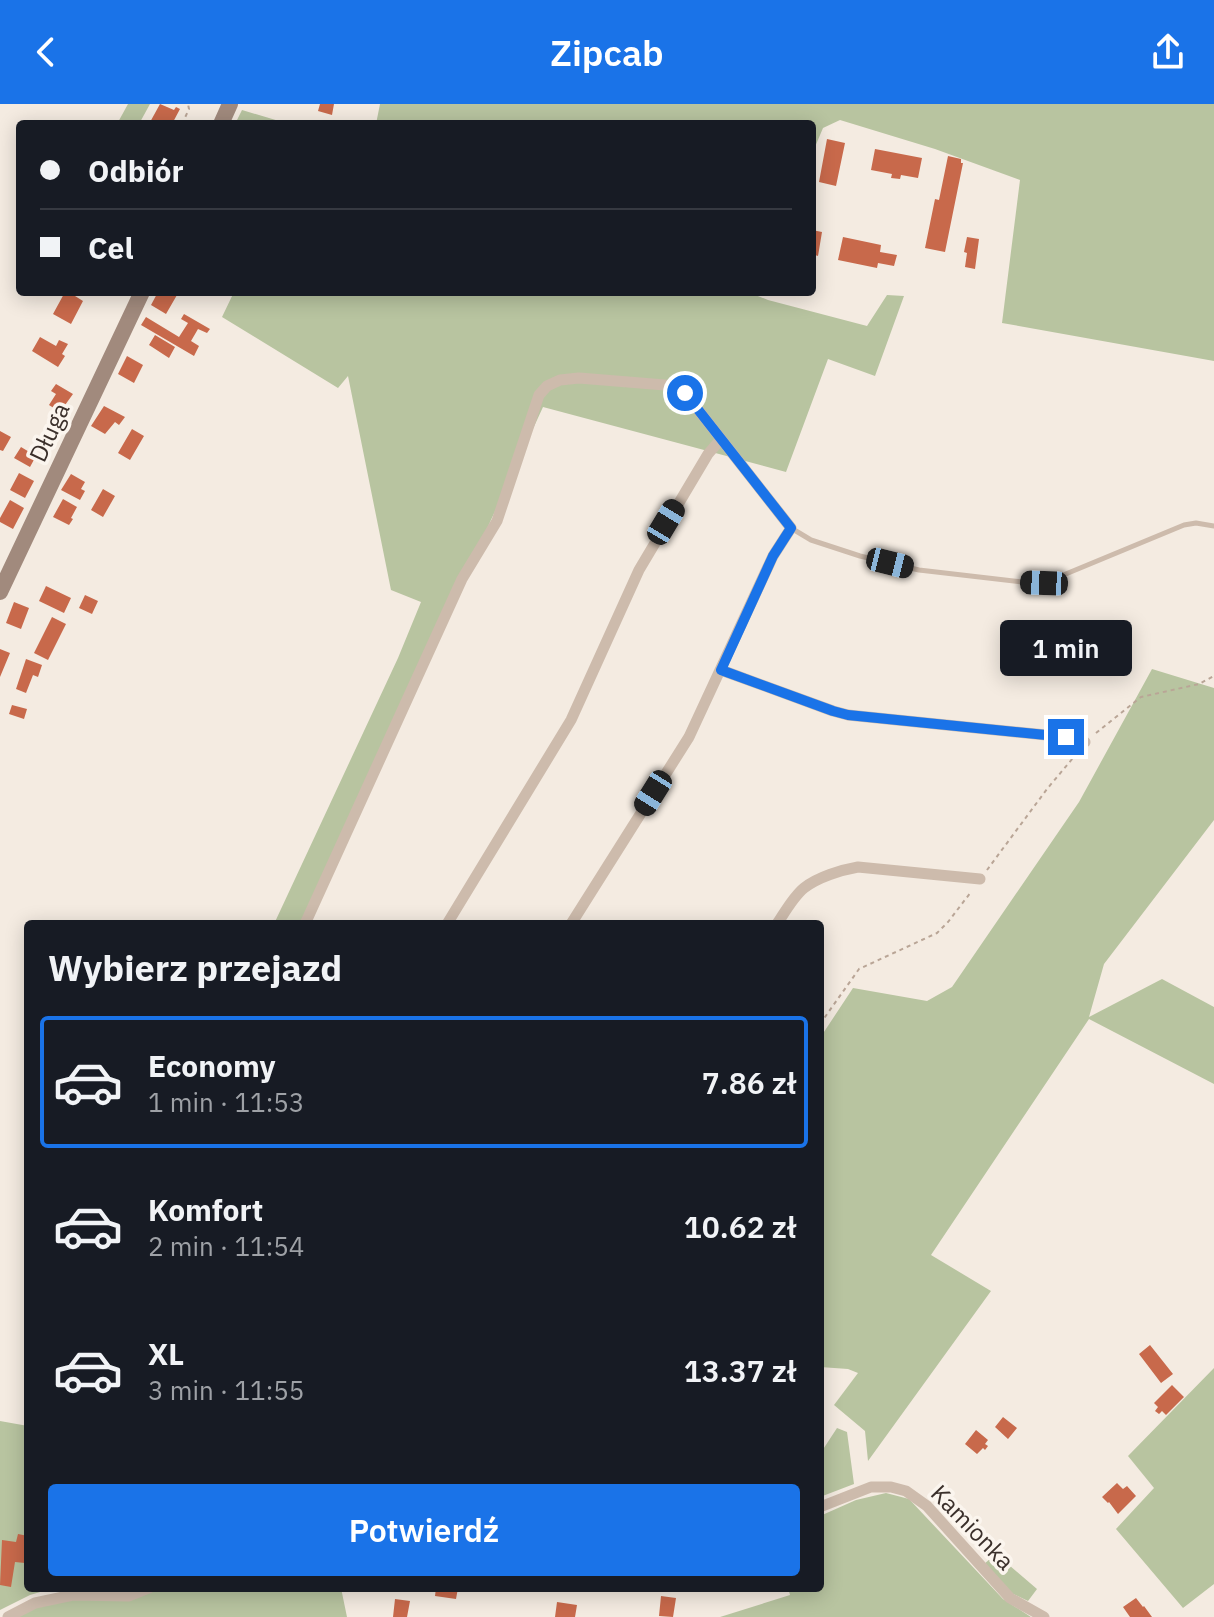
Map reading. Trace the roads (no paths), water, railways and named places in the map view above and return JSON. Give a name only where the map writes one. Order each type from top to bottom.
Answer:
[{"type":"street","name":"Długa","points":[[0,592],[140,296]]},
{"type":"street","points":[[307,920],[462,579],[497,521],[539,395],[547,386],[560,380],[579,378],[677,386],[791,528],[773,556],[689,737],[574,920]]},
{"type":"street","points":[[449,920],[571,720],[639,570],[708,454],[721,439]]},
{"type":"street","points":[[721,670],[848,715],[1066,737],[1085,742]]},
{"type":"street","points":[[780,920],[802,889],[846,869],[858,867],[980,879]]},
{"type":"street","name":"Kamionka","points":[[824,1505],[871,1487],[906,1491],[927,1506],[1010,1598],[1044,1617]]},
{"type":"street","points":[[8,1617],[62,1593],[129,1596],[139,1592]]},
{"type":"lane","points":[[791,528],[811,540],[919,570],[1044,583],[1184,525],[1214,526]]}]
